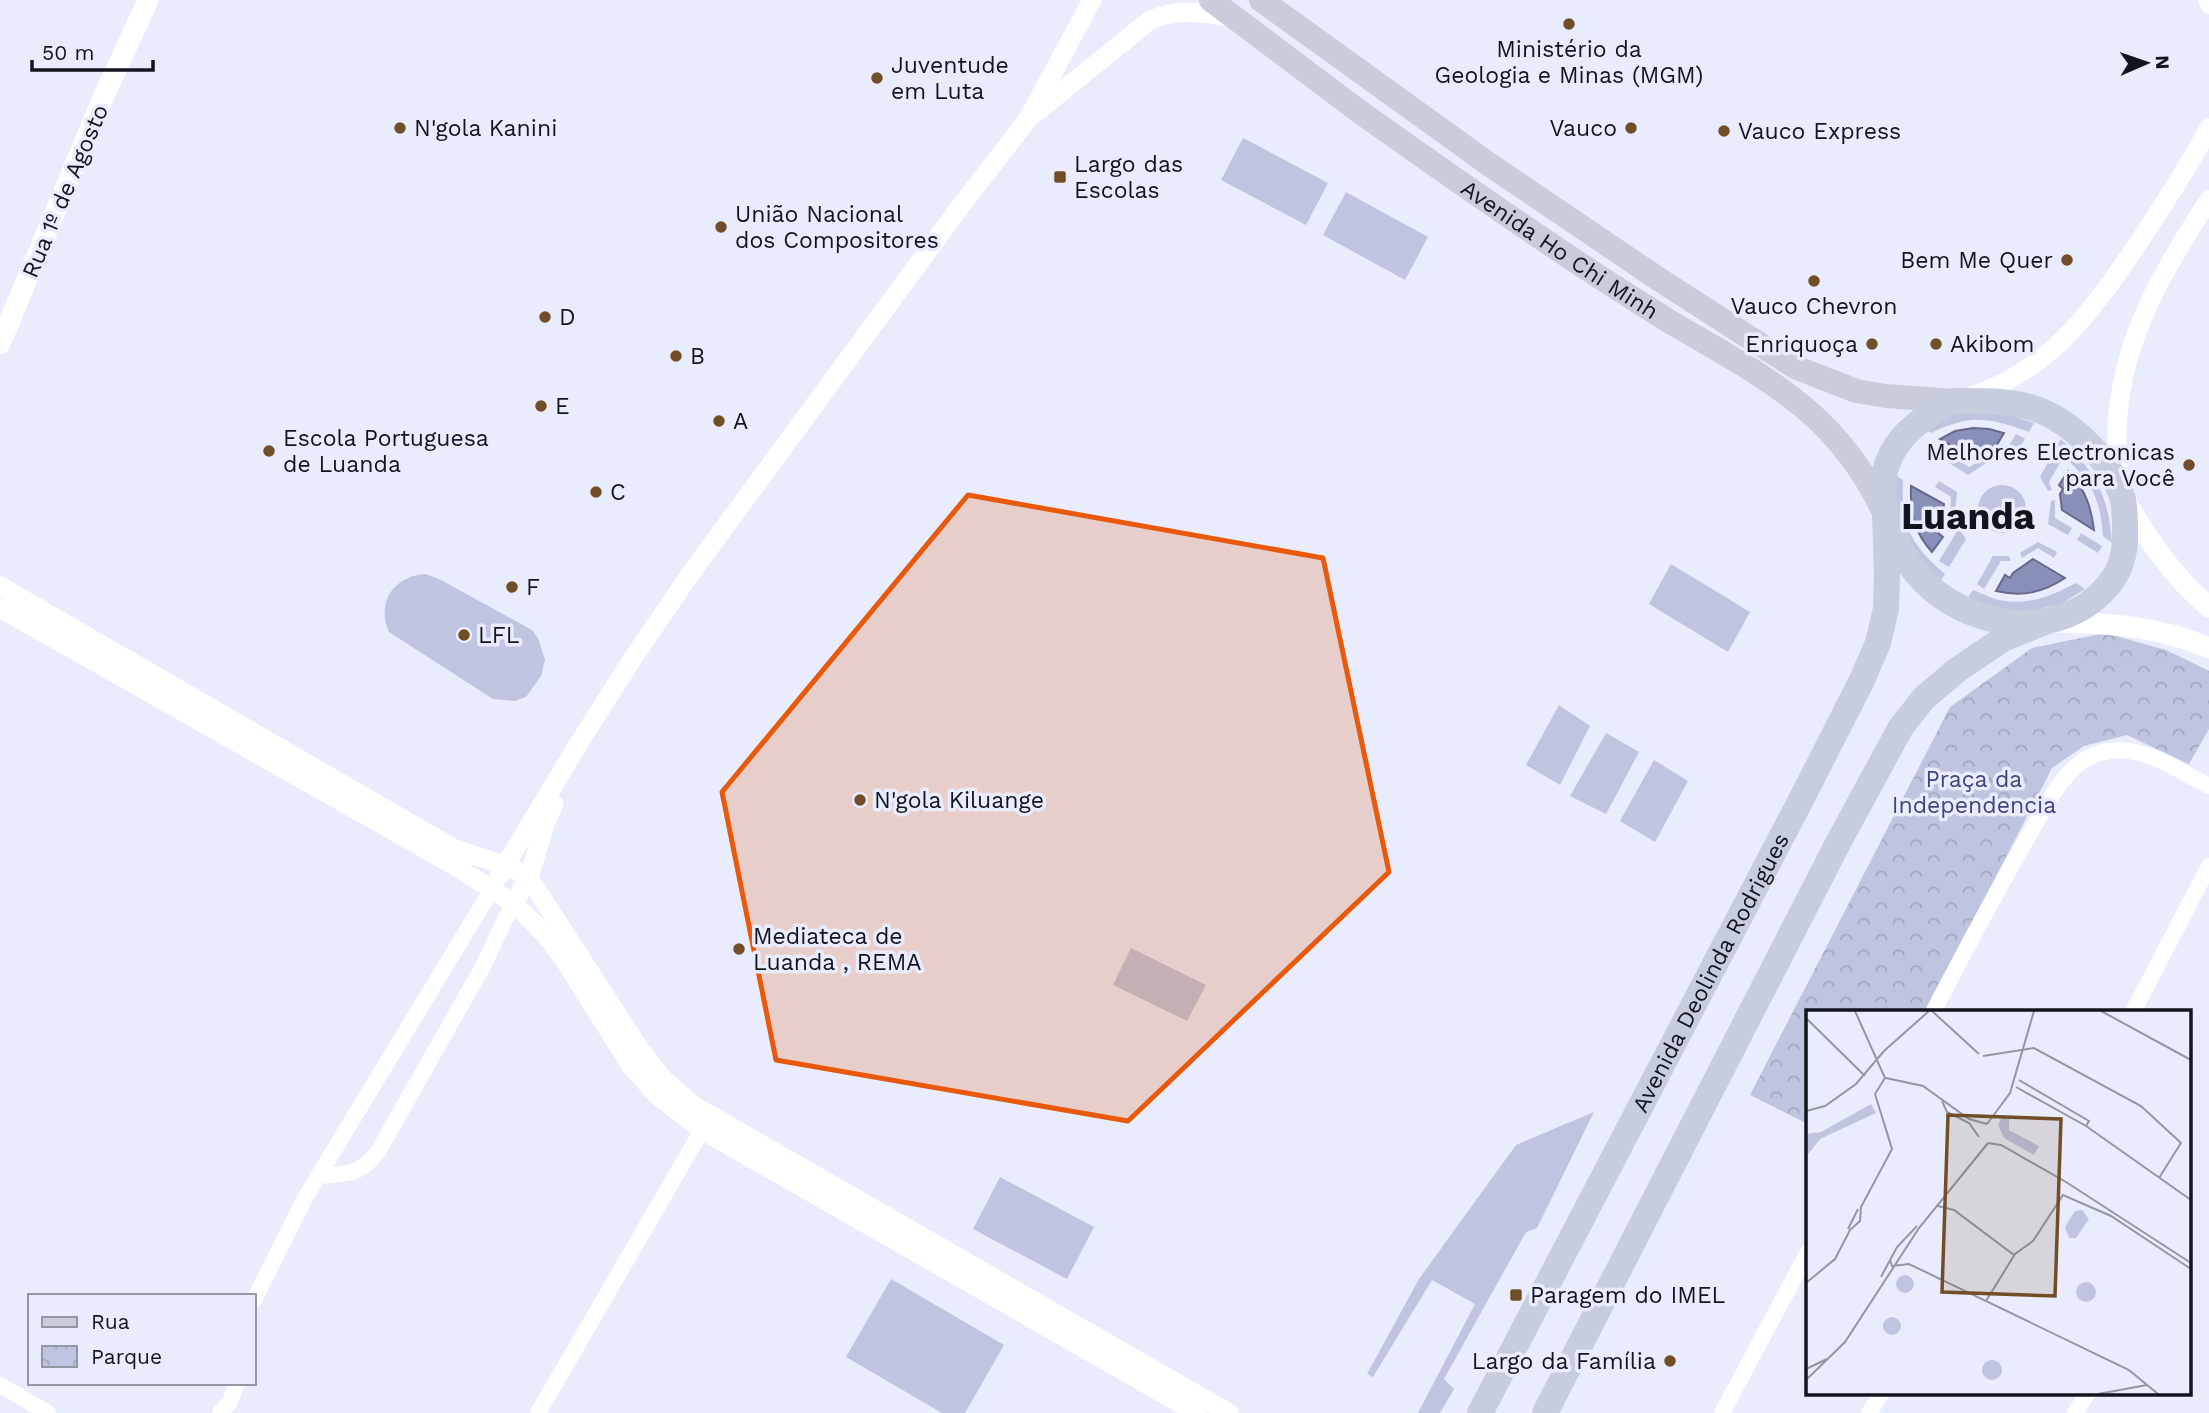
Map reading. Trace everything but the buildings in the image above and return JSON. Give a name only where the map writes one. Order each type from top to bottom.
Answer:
[{"type":"highway","points":[[1545,1413],[1798,920],[1901,727],[1924,698],[1957,670],[2003,639],[2045,622],[2066,617],[2101,595],[2122,560],[2125,547],[2122,496],[2096,452],[2060,421],[2039,411],[2011,403],[1955,401],[1929,414],[1907,432],[1893,450],[1881,486],[1885,515],[1901,552],[1922,579],[1947,600],[1996,620],[2045,622]]},
{"type":"highway","name":"Avenida Deolinda Rodrigues","points":[[1480,1413],[1862,680],[1878,643],[1885,609],[1888,575],[1885,515]]},
{"type":"main road","name":"Rua 1º de Agosto","points":[[0,344],[103,98],[148,0]]},
{"type":"main road","name":"Avenida Ho Chi Minh","points":[[1211,0],[1359,111],[1547,242],[1626,294],[1779,387],[1828,428],[1847,450],[1873,489],[1885,515]]},
{"type":"main road","name":"Avenida Ho Chi Minh","points":[[1261,0],[1490,165],[1795,367],[1856,391],[1955,401]]},
{"type":"main road","points":[[2122,496],[2172,571],[2209,607]]},
{"type":"main road","points":[[2045,622],[2132,626],[2179,637],[2209,648]]},
{"type":"street","points":[[256,1296],[319,1176],[579,743],[633,658],[699,562],[960,206],[1028,119],[1091,0]]},
{"type":"street","points":[[2206,0],[2209,6]]},
{"type":"street","points":[[1028,119],[1149,21],[1159,16],[1191,12],[1235,18]]},
{"type":"street","points":[[1955,401],[2014,377],[2056,347],[2071,332],[2118,273],[2179,182],[2209,128]]},
{"type":"street","points":[[2122,496],[2116,440],[2119,399],[2127,356],[2165,271],[2209,200]]},
{"type":"street","points":[[0,586],[453,848],[518,870],[529,878],[639,1048],[663,1079],[693,1105],[1228,1413]]},
{"type":"street","points":[[0,608],[513,903],[551,942],[638,1073],[657,1095],[702,1130],[1198,1413]]},
{"type":"street","points":[[319,1176],[354,1172],[368,1164],[379,1150],[482,968],[513,903],[529,878],[545,824],[579,743]]},
{"type":"street","points":[[1934,1010],[2004,878],[2058,786],[2080,763],[2095,755],[2124,750],[2157,760],[2209,786]]},
{"type":"street","points":[[545,824],[544,880],[558,921]]},
{"type":"street","points":[[2134,1010],[2209,866]]},
{"type":"street","points":[[538,1413],[702,1130]]},
{"type":"street","points":[[1722,1413],[1806,1256]]},
{"type":"street","points":[[0,1385],[48,1413]]},
{"type":"street","points":[[220,1413],[230,1402],[236,1385]]},
{"type":"street","points":[[1869,1413],[1880,1396]]},
{"type":"street","points":[[2075,1413],[2086,1396]]},
{"type":"highlighted area","points":[[968,495],[1323,558],[1389,872],[1128,1121],[776,1060],[722,792]]},
{"type":"green space","points":[[1243,138],[1328,183],[1306,225],[1221,180]]},
{"type":"green space","points":[[1346,192],[1428,237],[1405,280],[1323,235]]},
{"type":"green space","points":[[1978,411],[2007,414],[2034,423],[2029,432],[2002,423],[1979,420],[1968,420],[1931,433],[1923,429],[1950,415]]},
{"type":"green space","points":[[2016,434],[2025,439],[2012,460],[1997,460],[1995,455],[2003,455]]},
{"type":"green space","points":[[2061,439],[2083,463],[2098,485],[2107,511],[2112,543],[2103,536],[2099,508],[2090,486],[2076,468],[2055,449]]},
{"type":"green space","points":[[2052,455],[2061,461],[2049,482],[2052,490],[2048,491],[2040,477]]},
{"type":"green space","points":[[1953,457],[1969,467],[1984,458],[1986,463],[1968,475],[1949,463]]},
{"type":"green space","points":[[1893,474],[1903,480],[1904,510],[1910,533],[1923,553],[1945,574],[1939,584],[1900,536]]},
{"type":"green space","points":[[1939,481],[1957,492],[1955,514],[1950,516],[1951,497],[1935,487]]},
{"type":"green space","points":[[2002,485],[2019,492],[2026,509],[2019,526],[2002,533],[1985,526],[1978,509],[1985,492]]},
{"type":"green space","points":[[2055,500],[2055,518],[2072,528],[2068,535],[2048,524],[2051,501]]},
{"type":"green space","points":[[1957,525],[1966,539],[1949,567],[1939,561],[1956,533],[1953,526]]},
{"type":"green space","points":[[2081,533],[2102,546],[2098,553],[2077,540]]},
{"type":"green space","points":[[2038,542],[2057,552],[2054,558],[2038,548],[2022,558],[2020,553]]},
{"type":"green space","points":[[1993,556],[2009,556],[2011,561],[2001,561],[1984,589],[1977,584]]},
{"type":"green space","points":[[1671,564],[1750,612],[1728,652],[1649,604]]},
{"type":"green space","name":"LFL","points":[[426,574],[532,630],[538,638],[545,660],[541,676],[526,697],[515,701],[493,699],[389,632],[385,611],[390,593],[404,580]]},
{"type":"green space","points":[[2076,583],[2085,589],[2061,604],[2031,611],[1999,611],[1966,600],[1973,590],[2009,602],[2029,601],[2048,596]]},
{"type":"green space","name":"Praça da Independencia","points":[[2105,633],[2166,650],[2209,671],[2209,729],[2189,764],[2127,735],[2084,746],[2052,768],[1927,1010],[1806,1010],[1806,1123],[1750,1095],[1950,707],[2032,648]]},
{"type":"green space","points":[[1559,705],[1590,726],[1560,785],[1526,765]]},
{"type":"green space","points":[[1606,733],[1639,752],[1606,814],[1570,796]]},
{"type":"green space","points":[[1654,760],[1688,781],[1655,842],[1620,821]]},
{"type":"green space","points":[[1131,948],[1206,985],[1187,1021],[1113,985]]},
{"type":"green space","points":[[1594,1112],[1537,1228],[1526,1232],[1444,1379],[1454,1389],[1440,1413],[1418,1413],[1475,1304],[1432,1280],[1373,1377],[1367,1374],[1419,1279],[1516,1145]]},
{"type":"green space","points":[[1000,1177],[1094,1227],[1067,1279],[973,1229]]},
{"type":"green space","points":[[891,1279],[1004,1345],[965,1413],[942,1413],[846,1357]]},
{"type":"shaded area","points":[[1973,428],[2004,433],[1995,448],[1990,446],[1987,451],[1972,458],[1940,439],[1955,431]]},
{"type":"shaded area","points":[[2068,471],[2086,498],[2094,530],[2062,510],[2060,494],[2063,489],[2059,485]]},
{"type":"shaded area","points":[[1911,486],[1944,504],[1941,529],[1938,533],[1943,537],[1932,552],[1914,522]]},
{"type":"shaded area","points":[[2033,559],[2065,578],[2032,592],[2015,594],[1996,591],[2005,575],[2010,578]]},
{"type":"place","name":"Ministério da Geologia e Minas (MGM)","points":[[1569,24]]},
{"type":"place","name":"Juventude em Luta","points":[[877,78]]},
{"type":"place","name":"N'gola Kanini","points":[[400,128]]},
{"type":"place","name":"Vauco","points":[[1631,128]]},
{"type":"place","name":"Vauco Express","points":[[1724,131]]},
{"type":"place","name":"Largo das Escolas","points":[[1060,177]]},
{"type":"place","name":"União Nacional dos Compositores","points":[[721,227]]},
{"type":"place","name":"Bem Me Quer","points":[[2067,260]]},
{"type":"place","name":"Vauco Chevron","points":[[1814,281]]},
{"type":"place","name":"D","points":[[545,317]]},
{"type":"place","name":"Enriquoça","points":[[1872,344]]},
{"type":"place","name":"Akibom","points":[[1936,344]]},
{"type":"place","name":"B","points":[[676,356]]},
{"type":"place","name":"E","points":[[541,406]]},
{"type":"place","name":"A","points":[[719,421]]},
{"type":"place","name":"Escola Portuguesa de Luanda","points":[[269,451]]},
{"type":"place","name":"Melhores Electronicas para Você","points":[[2189,465]]},
{"type":"place","name":"C","points":[[596,492]]},
{"type":"place","name":"F","points":[[512,587]]},
{"type":"place","name":"LFL","points":[[464,635]]},
{"type":"place","name":"N'gola Kiluange","points":[[860,800]]},
{"type":"place","name":"Mediateca de Luanda , REMA","points":[[739,949]]},
{"type":"place","name":"Paragem do IMEL","points":[[1516,1295]]},
{"type":"place","name":"Largo da Família","points":[[1670,1361]]},
{"type":"district","name":"Luanda","points":[[1968,516]]}]
